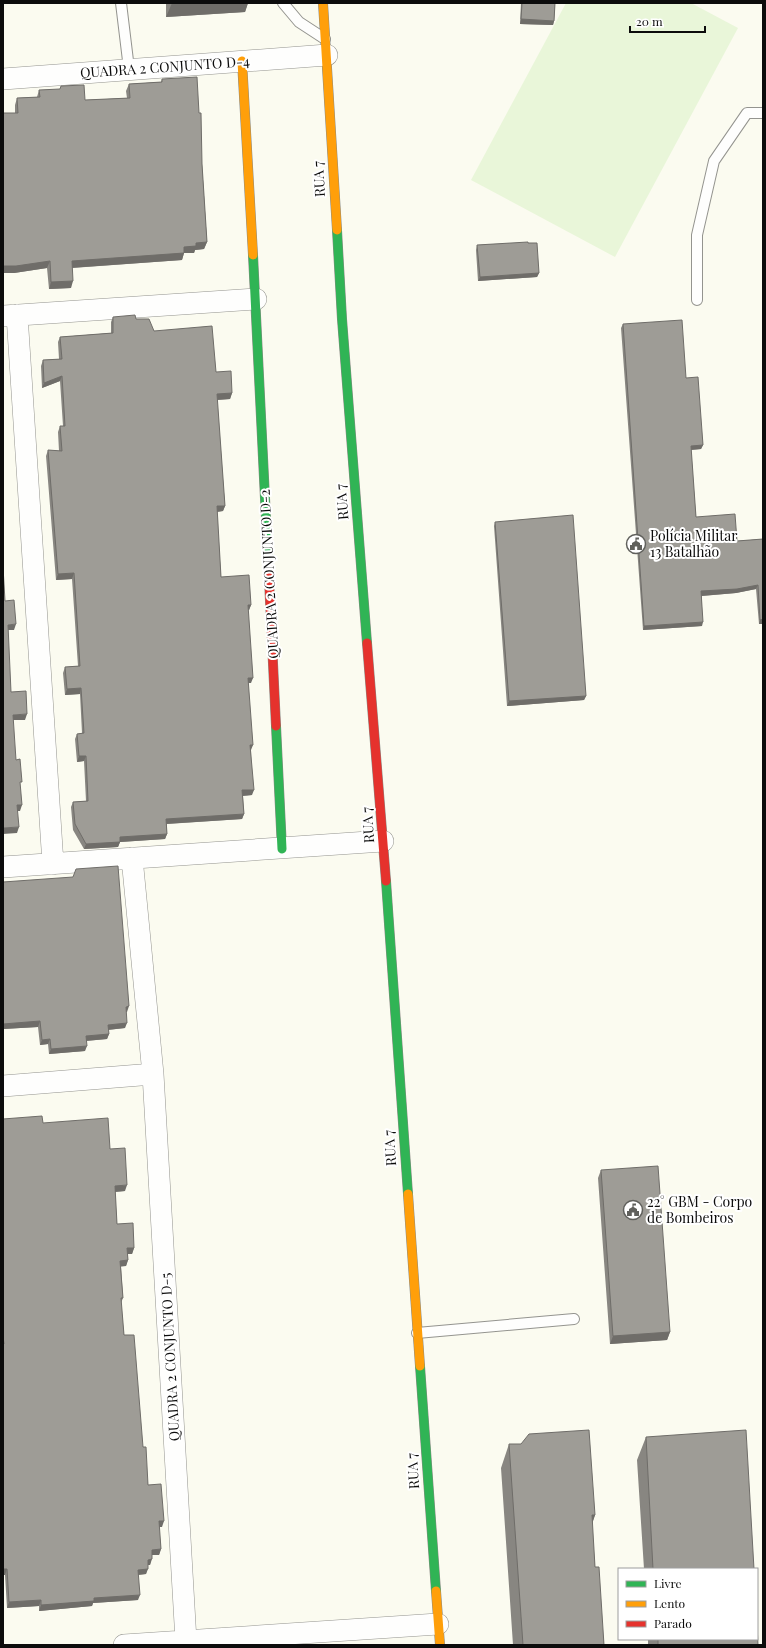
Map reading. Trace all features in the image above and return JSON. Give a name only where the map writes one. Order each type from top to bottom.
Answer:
[{"type":"main road","name":"RUA 7","points":[[323,3],[342,319],[383,841],[440,1645]]},
{"type":"main road","name":"QUADRA 2 CONJUNTO D-2","points":[[242,61],[256,299],[282,849]]},
{"type":"street","name":"QUADRA 2 CONJUNTO D-4","points":[[3,78],[242,61],[326,47]]},
{"type":"street","points":[[53,864],[10,315],[256,299]]},
{"type":"street","points":[[3,867],[383,841]]},
{"type":"street","name":"QUADRA 2 CONJUNTO D-5","points":[[132,858],[153,1074],[186,1641]]},
{"type":"street","points":[[3,1086],[153,1074]]},
{"type":"street","points":[[124,1645],[438,1624]]},
{"type":"lane","points":[[121,3],[129,70]]},
{"type":"lane","points":[[283,3],[299,22],[326,47]]},
{"type":"lane","points":[[697,300],[697,235],[714,161],[747,113],[763,112]]},
{"type":"lane","points":[[417,1333],[574,1319]]},
{"type":"green space","points":[[566,3],[691,3],[738,28],[615,257],[471,180]]},
{"type":"building","points":[[522,3],[555,3],[554,21],[521,19]]},
{"type":"building","points":[[197,77],[199,113],[201,113],[202,164],[207,242],[196,243],[196,246],[184,247],[184,253],[72,261],[73,281],[51,282],[50,261],[16,266],[3,266],[3,113],[18,113],[17,98],[40,97],[39,90],[60,89],[61,86],[84,85],[85,100],[130,98],[129,84],[162,82],[162,79]]},
{"type":"building","points":[[528,242],[537,243],[539,273],[480,277],[477,245]]},
{"type":"building","points":[[135,315],[136,319],[149,319],[154,331],[212,326],[216,372],[231,371],[232,393],[217,394],[225,506],[217,506],[221,577],[249,575],[251,605],[248,605],[253,678],[248,678],[253,745],[250,745],[254,790],[242,790],[244,814],[166,819],[167,834],[120,837],[120,842],[86,844],[75,824],[73,802],[88,801],[86,756],[79,756],[77,734],[84,733],[81,688],[67,689],[65,667],[80,666],[74,573],[58,574],[48,450],[62,451],[60,426],[65,426],[62,376],[44,383],[43,360],[62,359],[60,337],[113,333],[113,317]]},
{"type":"building","points":[[682,320],[686,378],[698,377],[703,445],[691,446],[696,517],[735,514],[737,541],[763,539],[763,619],[760,620],[758,585],[737,589],[701,591],[703,622],[644,626],[623,324]]},
{"type":"building","points":[[573,515],[586,696],[509,701],[495,522]]},
{"type":"building","points":[[3,567],[5,601],[14,600],[16,624],[8,625],[11,692],[26,691],[27,714],[13,715],[16,760],[20,759],[22,782],[20,782],[22,805],[17,805],[19,827],[3,828]]},
{"type":"building","points":[[118,866],[129,1006],[126,1007],[127,1023],[108,1025],[109,1034],[86,1036],[87,1046],[51,1049],[50,1039],[42,1040],[40,1021],[3,1024],[3,882],[73,877],[76,869]]},
{"type":"building","points":[[42,1116],[43,1123],[108,1118],[110,1149],[125,1148],[127,1185],[115,1186],[117,1224],[133,1223],[134,1248],[127,1248],[128,1260],[120,1261],[124,1335],[134,1335],[143,1447],[146,1447],[148,1485],[161,1484],[164,1521],[159,1521],[161,1549],[152,1550],[152,1559],[148,1560],[148,1569],[138,1570],[140,1595],[94,1598],[94,1601],[41,1605],[41,1600],[9,1602],[7,1569],[3,1569],[3,1119]]},
{"type":"building","points":[[658,1166],[670,1332],[613,1336],[601,1170]]},
{"type":"building","points":[[589,1430],[595,1515],[592,1515],[595,1567],[599,1567],[604,1645],[523,1645],[509,1444],[521,1444],[529,1434]]},
{"type":"building","points":[[746,1430],[754,1568],[653,1568],[646,1437]]},
{"type":"building","points":[[658,1640],[758,1640],[758,1645],[658,1645]]},
{"type":"traffic: fast","points":[[337,230],[342,319],[367,643]]},
{"type":"traffic: fast","points":[[253,255],[268,559]]},
{"type":"traffic: fast","points":[[276,726],[282,849]]},
{"type":"traffic: fast","points":[[386,881],[408,1194]]},
{"type":"traffic: fast","points":[[420,1366],[436,1591]]},
{"type":"traffic: slow","points":[[323,3],[337,230]]},
{"type":"traffic: slow","points":[[242,61],[253,255]]},
{"type":"traffic: slow","points":[[408,1194],[420,1366]]},
{"type":"traffic: slow","points":[[436,1591],[440,1645]]},
{"type":"traffic: jam","points":[[268,559],[276,726]]},
{"type":"traffic: jam","points":[[367,643],[386,881]]},
{"type":"place","name":"Polícia Militar 13 Batalhão","points":[[636,544]]},
{"type":"place","name":"22° GBM - Corpo de Bombeiros","points":[[633,1210]]}]
